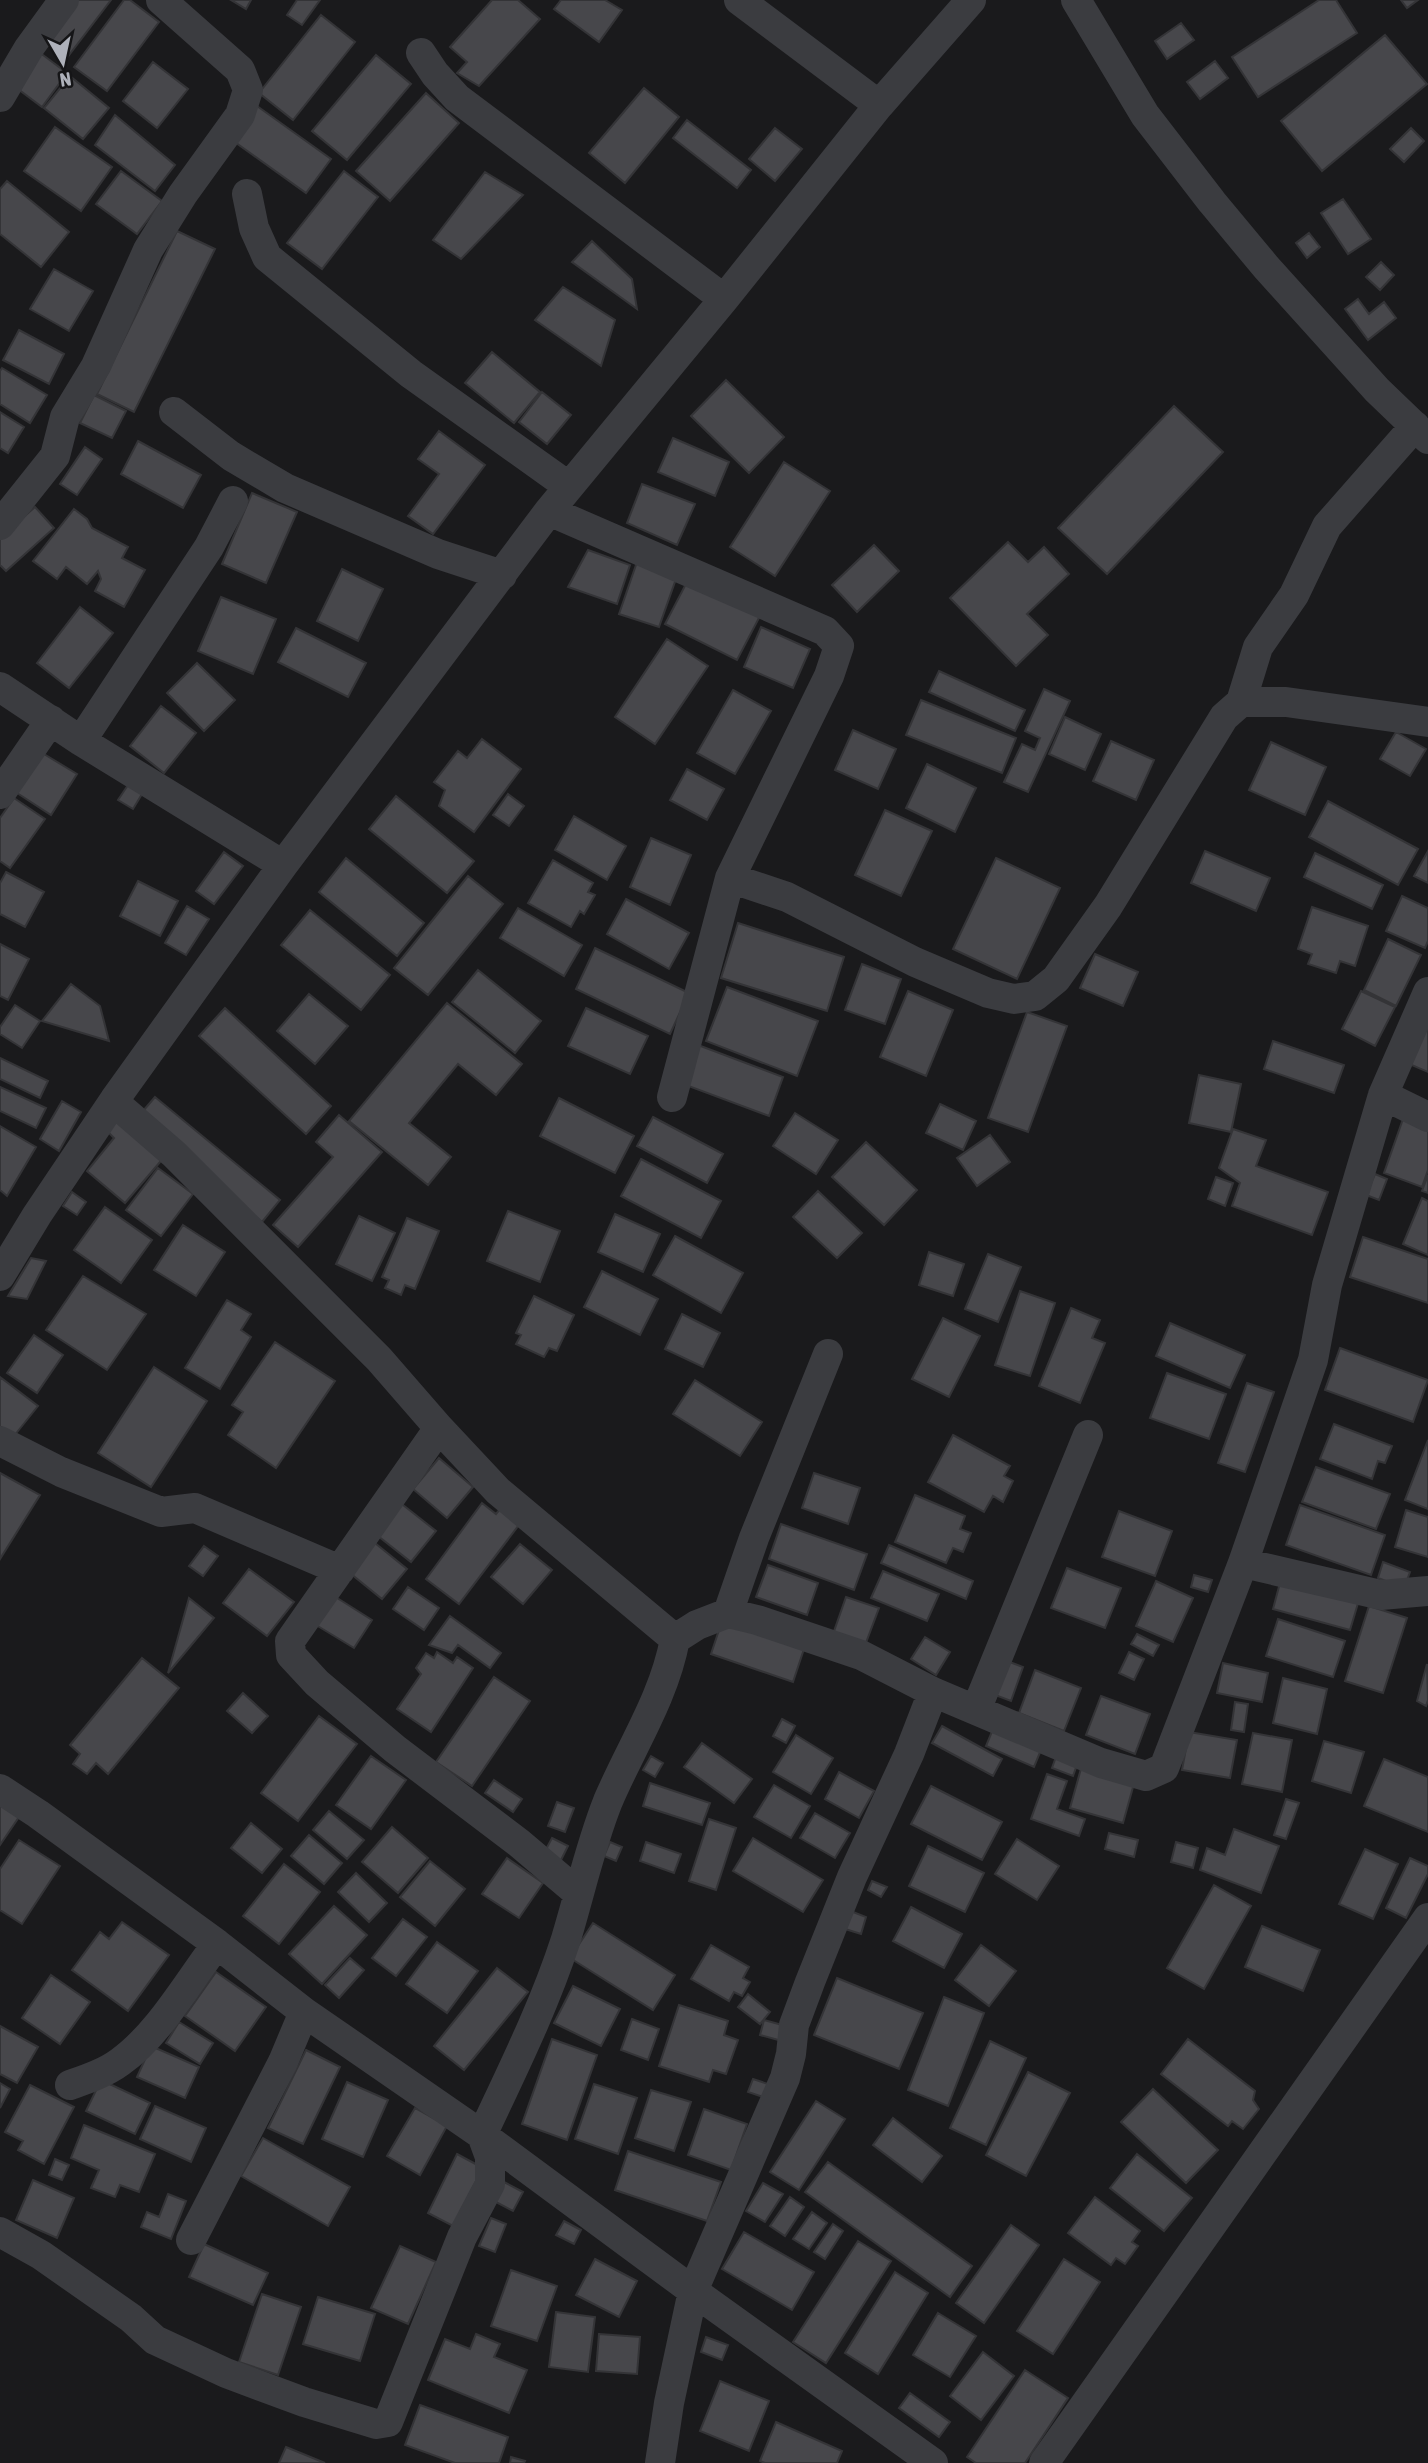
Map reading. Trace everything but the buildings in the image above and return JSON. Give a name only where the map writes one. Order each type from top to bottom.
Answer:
[{"type":"street","points":[[0,97],[64,0]]},
{"type":"street","points":[[0,525],[55,456],[65,417],[96,366],[148,250],[183,194],[240,115],[248,90],[240,69],[161,0]]},
{"type":"street","points":[[739,0],[879,106]]},
{"type":"street","points":[[0,1276],[37,1215],[115,1099],[283,865],[568,486],[724,299],[879,106],[971,0]]},
{"type":"street","points":[[730,878],[787,897],[915,962],[988,993],[1014,999],[1035,996],[1056,979],[1108,906],[1224,717],[1241,702],[1258,647],[1294,595],[1327,526],[1421,433],[1377,390],[1266,267],[1212,202],[1145,115],[1076,0]]},
{"type":"street","points":[[421,53],[435,74],[457,98],[724,299]]},
{"type":"street","points":[[247,194],[254,228],[267,257],[411,374],[568,486]]},
{"type":"street","points":[[174,412],[231,456],[285,488],[438,554],[502,575]]},
{"type":"street","points":[[81,741],[209,547],[233,501]]},
{"type":"street","points":[[549,511],[825,631],[839,646],[829,676],[730,878],[672,1097]]},
{"type":"street","points":[[0,687],[81,741],[283,865]]},
{"type":"street","points":[[1241,702],[1300,704],[1428,722]]},
{"type":"street","points":[[0,794],[51,720]]},
{"type":"street","points":[[0,2232],[41,2255],[131,2318],[155,2340],[226,2372],[304,2402],[376,2424],[388,2422],[462,2237],[490,2184],[490,2157],[482,2135],[538,2017],[566,1939],[608,1802],[659,1695],[675,1639],[697,1625],[728,1613],[757,1620],[861,1655],[933,1692],[1101,1763],[1146,1776],[1164,1768],[1243,1563],[1313,1360],[1327,1285],[1383,1094],[1428,992]]},
{"type":"street","points":[[1383,1094],[1428,1117]]},
{"type":"street","points":[[115,1099],[122,1109],[174,1154],[369,1349],[498,1491],[675,1639]]},
{"type":"street","points":[[728,1613],[754,1538],[828,1353]]},
{"type":"street","points":[[439,1429],[290,1641],[291,1655],[317,1683],[395,1749],[519,1843],[578,1893]]},
{"type":"street","points":[[976,1710],[1088,1435]]},
{"type":"street","points":[[0,1441],[61,1472],[161,1512],[195,1508],[340,1570]]},
{"type":"street","points":[[1243,1563],[1381,1595],[1428,1591]]},
{"type":"street","points":[[660,2463],[668,2403],[693,2291],[785,2078],[792,2054],[794,2025],[847,1889],[909,1754],[933,1692]]},
{"type":"street","points":[[0,1789],[217,1944],[304,2012],[482,2135],[933,2463]]},
{"type":"street","points":[[1044,2463],[1428,1918]]},
{"type":"street","points":[[70,2085],[94,2077],[120,2062],[149,2036],[217,1944]]},
{"type":"street","points":[[191,2240],[283,2062],[304,2012]]}]
